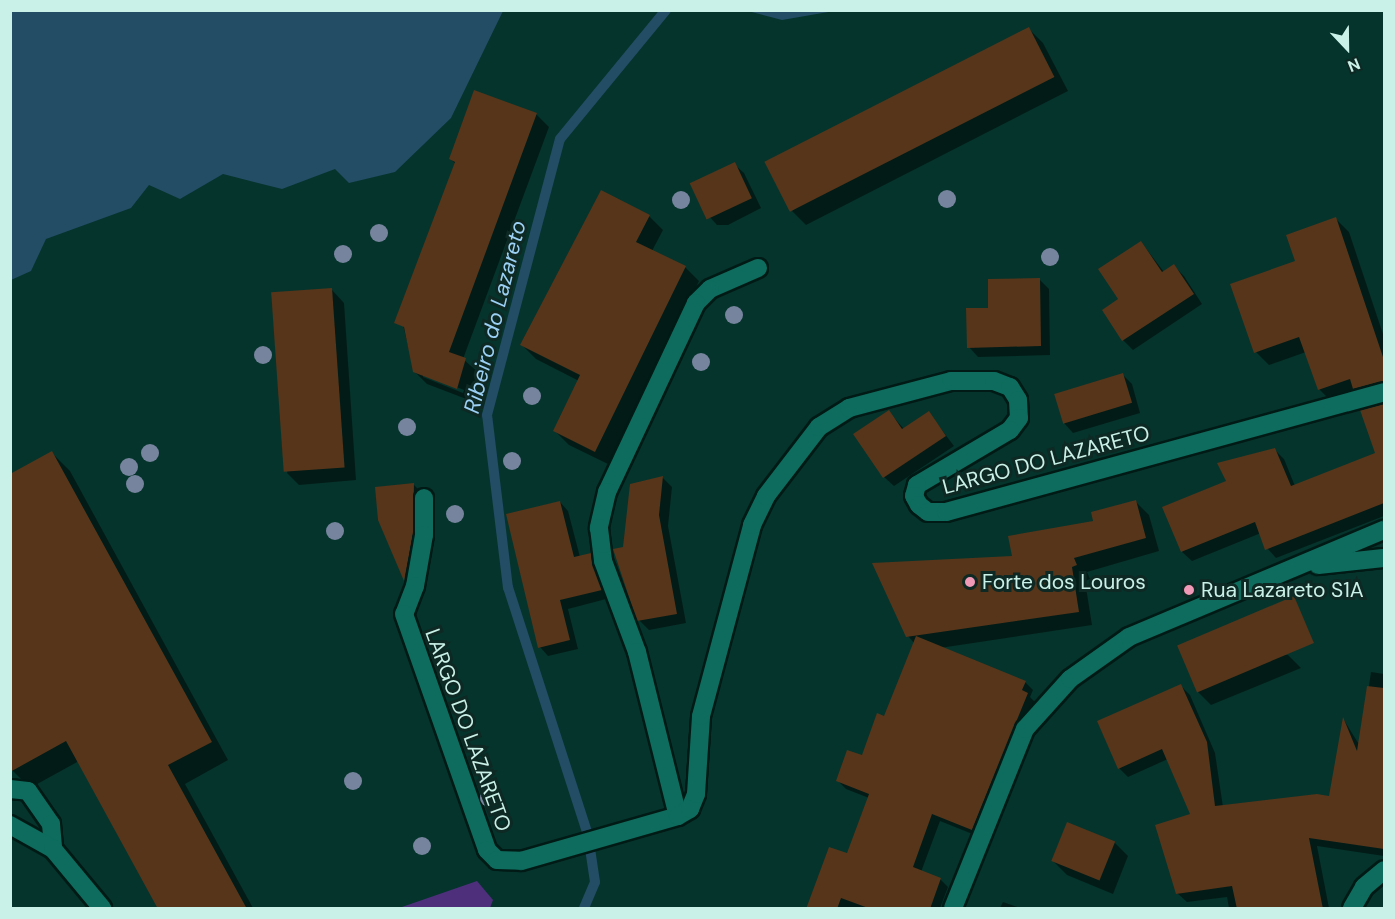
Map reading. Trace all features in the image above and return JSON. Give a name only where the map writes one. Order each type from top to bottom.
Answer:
[{"type":"street","points":[[678,816],[637,652],[603,561],[599,528],[607,492],[696,303],[710,290],[758,268]]},
{"type":"street","name":"LARGO DO LAZARETO","points":[[424,498],[424,535],[415,586],[404,614],[479,837],[496,860],[521,861],[678,816],[690,809],[696,794],[700,716],[752,525],[766,496],[819,428],[849,408],[951,381],[994,381],[1010,387],[1018,400],[1019,418],[1010,430],[917,485],[914,495],[919,505],[928,512],[946,512],[1378,393]]},
{"type":"street","points":[[953,909],[1025,729],[1070,679],[1129,637],[1384,531]]},
{"type":"street","points":[[1297,567],[1384,558]]},
{"type":"street","points":[[10,789],[28,791],[51,824],[53,849]]},
{"type":"street","points":[[10,825],[53,849],[102,909]]},
{"type":"street","points":[[1352,909],[1364,887],[1384,870]]},
{"type":"shaded area","points":[[477,881],[493,900],[490,908],[399,908]]},
{"type":"water","points":[[10,11],[503,11],[451,118],[395,172],[349,183],[335,169],[282,189],[223,174],[180,199],[149,185],[131,208],[46,239],[31,271],[11,280]]},
{"type":"water","points":[[748,11],[834,11],[782,20]]},
{"type":"building","points":[[1029,27],[1054,77],[790,212],[764,162]]},
{"type":"building","points":[[474,90],[537,113],[449,352],[466,358],[457,389],[413,372],[404,327],[394,323],[455,162],[449,159]]},
{"type":"building","points":[[735,162],[752,198],[707,219],[690,183]]},
{"type":"building","points":[[601,190],[650,215],[636,242],[686,266],[595,452],[553,431],[580,375],[520,345]]},
{"type":"building","points":[[1336,217],[1384,360],[1384,381],[1353,389],[1350,379],[1318,390],[1299,337],[1254,353],[1230,284],[1295,261],[1286,235]]},
{"type":"building","points":[[1141,241],[1162,272],[1174,264],[1194,294],[1122,341],[1102,310],[1118,299],[1098,269]]},
{"type":"building","points":[[1040,278],[1041,346],[967,348],[966,308],[988,308],[988,279]]},
{"type":"building","points":[[332,288],[345,468],[284,472],[271,292]]},
{"type":"building","points":[[1123,373],[1132,403],[1063,424],[1054,394]]},
{"type":"building","points":[[1384,404],[1384,503],[1265,550],[1255,522],[1181,552],[1162,507],[1226,481],[1217,463],[1275,448],[1291,486],[1375,453],[1360,410]]},
{"type":"building","points":[[889,410],[902,429],[929,411],[946,436],[883,478],[853,434]]},
{"type":"building","points":[[52,451],[212,742],[168,765],[247,909],[158,909],[66,741],[10,772],[10,474]]},
{"type":"building","points":[[663,476],[659,515],[677,614],[637,621],[613,549],[623,547],[630,484]]},
{"type":"building","points":[[414,483],[413,534],[404,581],[378,520],[375,487]]},
{"type":"building","name":"Forte dos Louros","points":[[1136,500],[1146,538],[1074,558],[1077,565],[1072,567],[1079,612],[906,637],[872,563],[1012,556],[1008,536],[1093,521],[1091,512]]},
{"type":"building","points":[[560,501],[574,557],[591,553],[602,590],[560,600],[570,640],[538,648],[506,514]]},
{"type":"building","points":[[1294,596],[1314,643],[1197,693],[1177,646]]},
{"type":"building","points":[[916,636],[1026,681],[1022,690],[1028,693],[972,830],[932,814],[913,867],[941,878],[930,909],[871,909],[841,898],[837,909],[806,909],[829,847],[847,853],[869,794],[836,781],[847,750],[862,755],[877,713],[884,716]]},
{"type":"building","points":[[1181,684],[1207,742],[1215,806],[1317,794],[1329,796],[1343,717],[1357,751],[1367,686],[1384,688],[1384,849],[1309,838],[1323,909],[1237,909],[1232,886],[1176,894],[1155,825],[1190,814],[1162,749],[1118,769],[1097,721]]},
{"type":"building","points":[[1067,822],[1115,841],[1099,880],[1051,861]]},
{"type":"waterway","name":"Ribeiro do Lazareto","points":[[584,908],[595,882],[588,835],[508,588],[487,415],[560,139],[666,10]]},
{"type":"place","name":"Forte dos Louros","points":[[970,582]]},
{"type":"place","name":"Rua Lazareto S1A","points":[[1189,590]]}]
